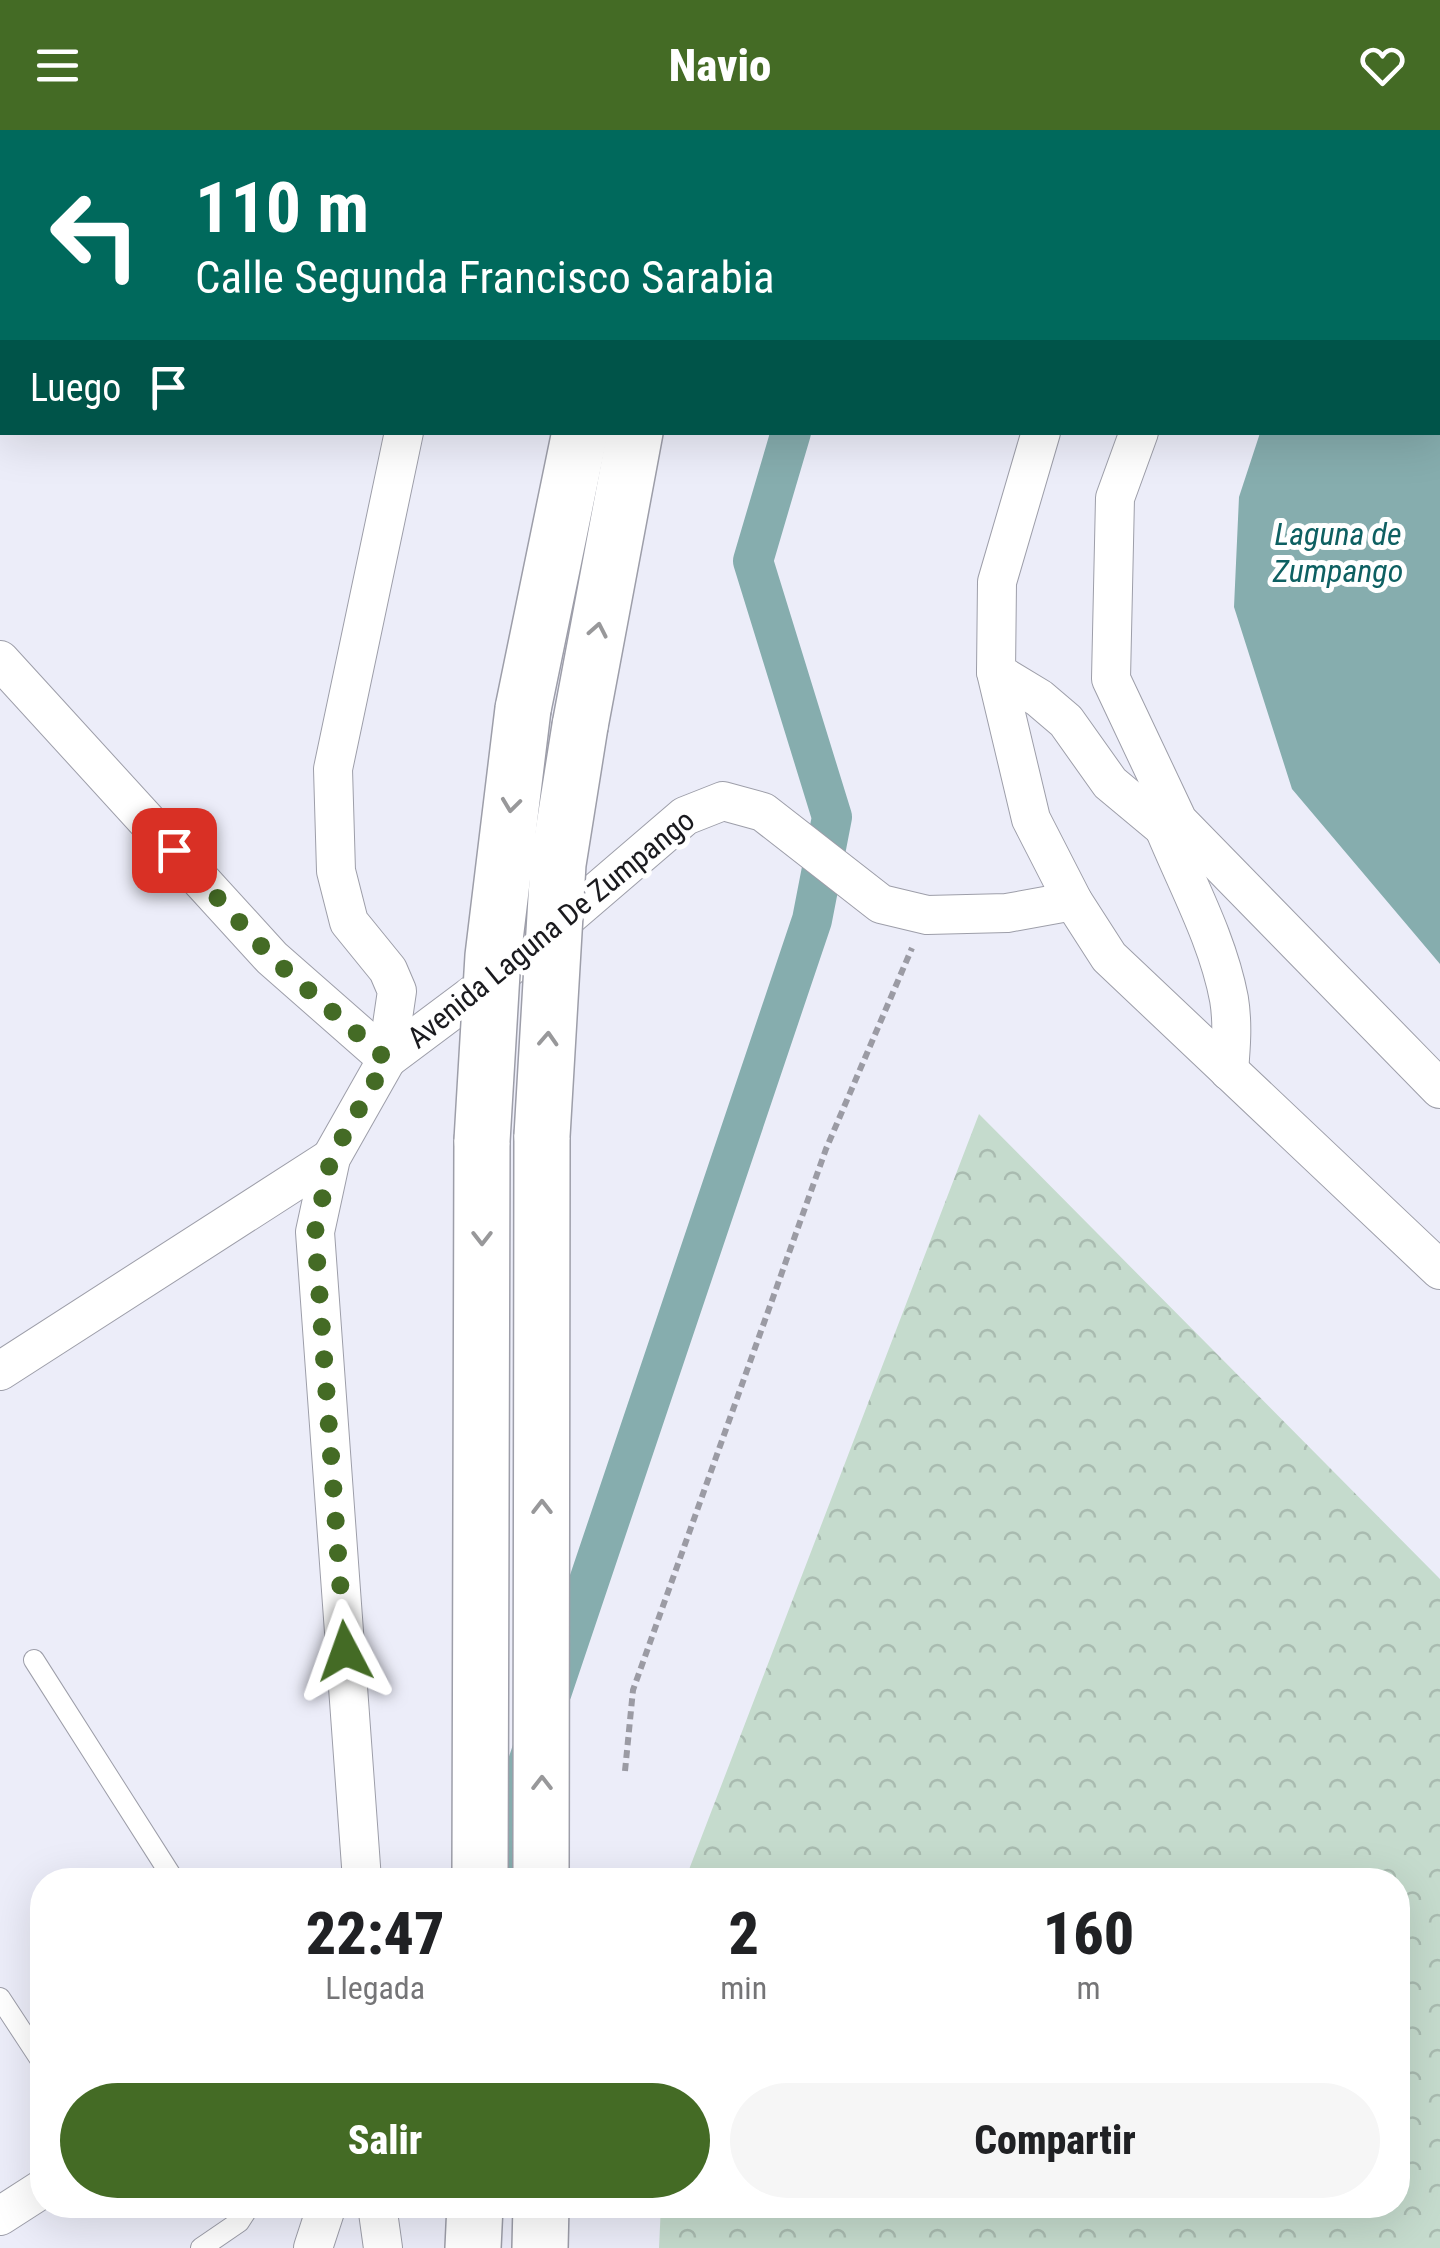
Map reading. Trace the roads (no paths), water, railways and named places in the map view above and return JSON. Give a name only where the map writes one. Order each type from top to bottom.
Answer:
[{"type":"highway","points":[[480,1868],[482,1141],[493,956],[523,708],[579,435]]},
{"type":"highway","points":[[542,1868],[542,1136],[558,864],[633,435]]},
{"type":"highway","points":[[474,2248],[475,2218]]},
{"type":"highway","points":[[540,2248],[541,2218]]},
{"type":"street","points":[[361,1868],[315,1232],[331,1158],[387,1060],[396,991],[388,970],[349,922],[336,871],[333,768],[403,435]]},
{"type":"street","points":[[1041,435],[998,582],[996,672],[1032,819],[1073,901],[1109,956],[1440,1270]]},
{"type":"street","points":[[1137,435],[1115,498],[1111,679],[1171,825],[1229,999],[1229,1071]]},
{"type":"street","points":[[0,660],[272,958],[387,1060]]},
{"type":"street","points":[[996,672],[1066,721],[1110,783],[1171,825],[1440,1089]]},
{"type":"street","name":"Avenida Laguna De Zumpango","points":[[387,1060],[502,973],[685,816],[724,801],[764,812],[881,904],[927,915],[1007,913],[1073,901]]},
{"type":"street","points":[[0,1371],[331,1158]]},
{"type":"street","points":[[0,2216],[30,2197]]},
{"type":"street","points":[[313,2248],[323,2218]]},
{"type":"street","points":[[379,2218],[383,2248]]},
{"type":"lane","points":[[34,1660],[166,1868]]},
{"type":"lane","points":[[0,1998],[30,2044]]},
{"type":"lane","points":[[201,2248],[242,2218]]},
{"type":"water","name":"Laguna de Zumpango","points":[[1259,435],[1440,435],[1440,964],[1292,789],[1234,607],[1239,497]]},
{"type":"waterway","points":[[552,1691],[812,920],[832,817],[753,561],[790,435]]},
{"type":"waterway","points":[[492,1868],[532,1751]]}]
